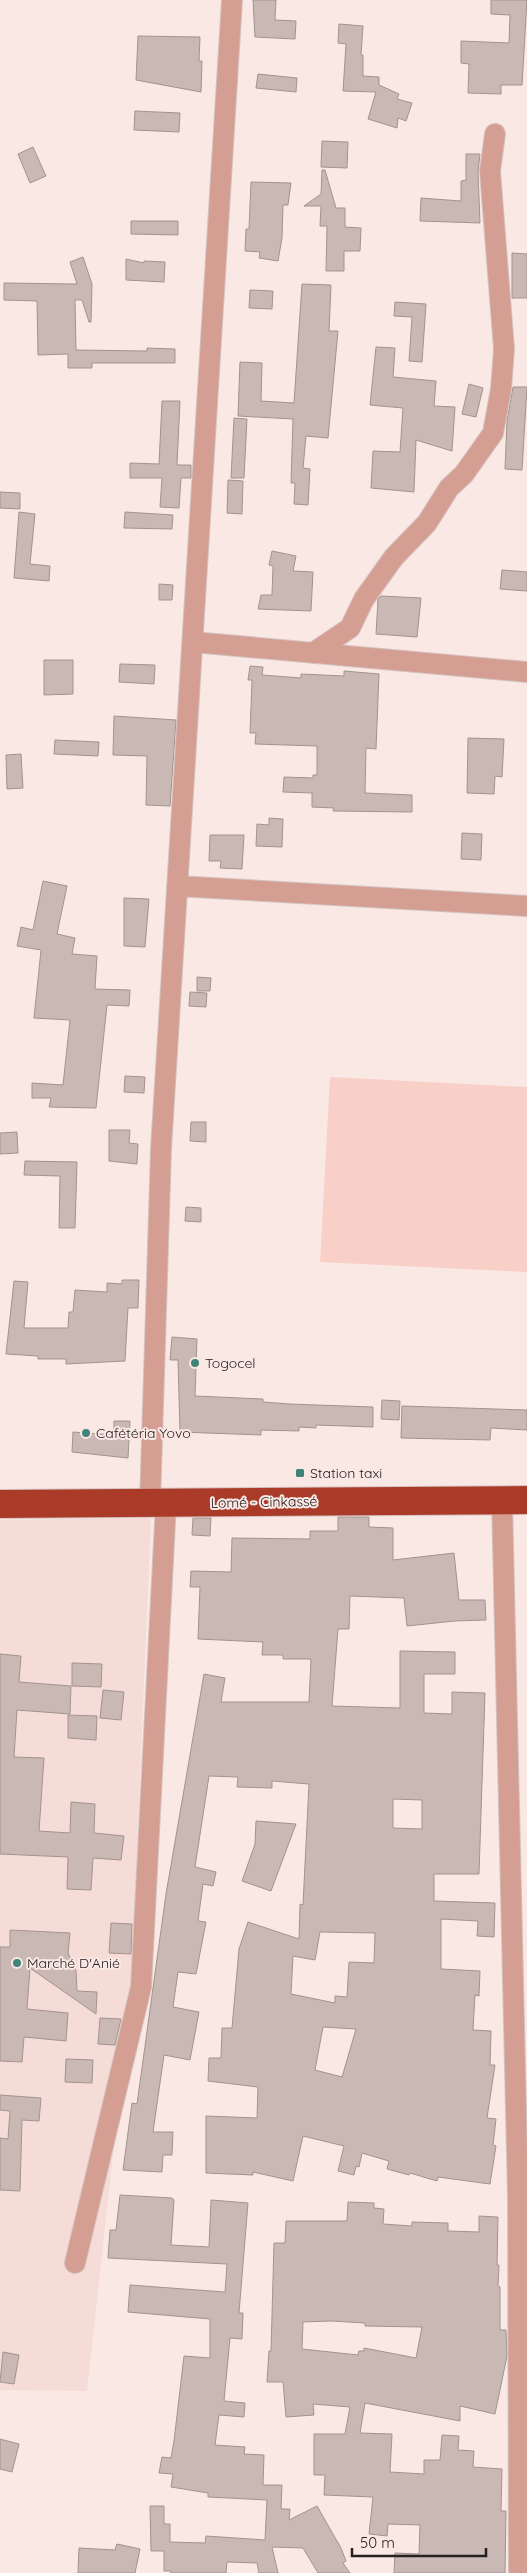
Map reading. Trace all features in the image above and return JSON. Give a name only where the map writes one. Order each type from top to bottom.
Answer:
[{"type":"highway","name":"Lomé - Cinkassé","points":[[0,1504],[514,1500]]},
{"type":"street","points":[[74,2263],[141,1987],[158,1503],[161,1149],[232,0]]},
{"type":"street","points":[[314,653],[350,628],[364,599],[394,557],[427,523],[448,488],[464,474],[493,432],[501,389],[504,349],[490,171],[495,134]]},
{"type":"street","points":[[192,642],[527,672]]},
{"type":"street","points":[[177,886],[527,906]]},
{"type":"street","points":[[514,1500],[522,2198],[518,2573]]},
{"type":"shaded area","points":[[330,1077],[527,1087],[527,1272],[320,1262]]},
{"type":"shaded area","name":"Marché D'Anié","points":[[151,1518],[131,1992],[87,2391],[0,2390],[0,1520]]},
{"type":"building","points":[[253,0],[276,0],[275,20],[296,21],[295,39],[255,37]]},
{"type":"building","points":[[491,0],[527,0],[522,85],[501,85],[501,94],[468,93],[469,64],[461,63],[461,41],[509,43],[510,15],[491,14]]},
{"type":"building","points":[[339,24],[363,26],[361,55],[363,55],[363,76],[379,77],[379,85],[399,94],[397,99],[412,103],[406,121],[398,118],[397,128],[368,119],[376,92],[343,91],[346,44],[338,43]]},
{"type":"building","points":[[138,36],[200,37],[199,61],[202,61],[201,92],[136,80]]},
{"type":"building","points":[[258,74],[297,78],[296,92],[256,88]]},
{"type":"building","points":[[135,111],[180,113],[179,132],[134,130]]},
{"type":"building","points":[[322,141],[348,142],[347,168],[321,167]]},
{"type":"building","points":[[33,147],[46,176],[30,183],[18,154]]},
{"type":"building","points":[[466,154],[480,154],[478,172],[480,223],[420,221],[421,198],[461,201],[461,181],[466,180]]},
{"type":"building","points":[[322,170],[325,170],[336,208],[345,208],[345,227],[361,228],[360,251],[344,251],[344,271],[326,271],[327,226],[320,226],[321,206],[304,206],[321,194]]},
{"type":"building","points":[[251,182],[291,183],[288,205],[283,205],[282,238],[278,261],[259,258],[260,252],[245,251],[246,229],[249,229]]},
{"type":"building","points":[[131,221],[178,221],[178,235],[131,234]]},
{"type":"building","points":[[512,253],[527,254],[527,298],[512,298]]},
{"type":"building","points":[[83,257],[92,284],[91,322],[89,322],[82,300],[75,300],[76,350],[147,351],[147,348],[175,349],[175,363],[92,363],[92,368],[68,368],[68,354],[38,355],[37,301],[4,300],[4,283],[77,284],[70,262]]},
{"type":"building","points":[[126,259],[144,263],[144,261],[165,262],[164,282],[126,280]]},
{"type":"building","points":[[302,284],[331,285],[329,331],[338,331],[328,438],[306,436],[303,468],[310,469],[308,505],[294,504],[295,483],[291,483],[293,419],[238,416],[240,362],[262,363],[261,401],[294,403]]},
{"type":"building","points":[[250,290],[273,291],[272,309],[249,308]]},
{"type":"building","points":[[395,302],[426,304],[422,362],[409,361],[412,317],[394,316]]},
{"type":"building","points":[[376,347],[395,348],[393,377],[436,381],[434,406],[455,407],[452,451],[416,440],[414,492],[371,488],[373,451],[400,452],[403,408],[370,405]]},
{"type":"building","points":[[469,384],[483,388],[476,417],[462,414]]},
{"type":"building","points":[[513,387],[527,387],[522,470],[505,469],[507,421]]},
{"type":"building","points":[[162,401],[180,401],[177,465],[191,465],[191,478],[181,478],[179,508],[160,507],[162,478],[130,478],[130,463],[159,464]]},
{"type":"building","points":[[234,418],[247,419],[244,478],[231,478]]},
{"type":"building","points":[[228,480],[243,481],[242,514],[227,513]]},
{"type":"building","points":[[0,492],[20,493],[20,509],[0,508]]},
{"type":"building","points":[[19,512],[35,514],[30,564],[50,566],[49,581],[14,578]]},
{"type":"building","points":[[125,512],[173,515],[172,529],[124,528]]},
{"type":"building","points":[[272,551],[296,556],[293,571],[313,572],[311,611],[258,609],[261,595],[272,595],[273,566],[269,565]]},
{"type":"building","points":[[502,570],[527,572],[527,591],[500,589]]},
{"type":"building","points":[[159,584],[173,585],[172,600],[159,600]]},
{"type":"building","points":[[381,596],[421,598],[417,637],[376,634],[378,599]]},
{"type":"building","points":[[44,660],[73,660],[73,694],[44,695]]},
{"type":"building","points":[[120,664],[155,665],[154,684],[119,682]]},
{"type":"building","points":[[250,666],[263,667],[262,675],[301,678],[301,674],[344,676],[344,671],[379,674],[376,749],[366,748],[365,793],[412,795],[412,812],[333,811],[334,808],[312,807],[312,793],[283,792],[284,777],[313,778],[313,775],[317,775],[317,746],[255,744],[256,733],[250,733],[252,680],[248,680]]},
{"type":"building","points":[[114,716],[176,720],[170,806],[146,805],[147,756],[113,755]]},
{"type":"building","points":[[468,738],[504,739],[502,777],[495,776],[494,794],[467,793]]},
{"type":"building","points":[[55,740],[99,742],[98,756],[54,754]]},
{"type":"building","points":[[21,754],[23,788],[7,789],[6,755]]},
{"type":"building","points":[[269,818],[283,819],[282,847],[256,846],[257,824],[269,825]]},
{"type":"building","points":[[462,833],[482,834],[481,860],[461,859]]},
{"type":"building","points":[[210,835],[244,835],[242,869],[220,868],[221,861],[209,861]]},
{"type":"building","points":[[43,881],[67,886],[57,934],[75,938],[72,954],[97,956],[95,989],[130,990],[129,1006],[107,1005],[96,1108],[49,1107],[51,1098],[32,1098],[32,1083],[63,1085],[70,1020],[34,1018],[41,950],[17,946],[21,927],[33,930]]},
{"type":"building","points":[[124,898],[149,899],[145,947],[124,946]]},
{"type":"building","points":[[197,977],[211,978],[210,991],[197,991]]},
{"type":"building","points":[[190,992],[207,993],[206,1007],[189,1006]]},
{"type":"building","points":[[125,1076],[145,1077],[144,1093],[124,1092]]},
{"type":"building","points":[[191,1122],[206,1122],[206,1142],[190,1141]]},
{"type":"building","points":[[109,1130],[130,1130],[129,1143],[138,1144],[137,1164],[109,1161]]},
{"type":"building","points":[[17,1132],[18,1153],[0,1154],[0,1133]]},
{"type":"building","points":[[25,1161],[77,1162],[75,1228],[59,1228],[60,1176],[24,1175]]},
{"type":"building","points":[[186,1207],[201,1208],[201,1222],[185,1221]]},
{"type":"building","points":[[122,1280],[139,1280],[138,1308],[128,1308],[125,1361],[66,1364],[66,1359],[38,1359],[38,1356],[6,1354],[14,1281],[28,1282],[24,1328],[68,1328],[69,1312],[73,1312],[75,1290],[107,1292],[107,1283],[122,1284]]},
{"type":"building","points":[[172,1337],[197,1339],[195,1396],[263,1399],[263,1402],[289,1404],[373,1407],[373,1427],[316,1425],[316,1428],[299,1427],[299,1431],[261,1430],[261,1435],[180,1432],[178,1360],[170,1360]]},
{"type":"building","points":[[382,1400],[400,1401],[399,1420],[381,1419]]},
{"type":"building","points":[[402,1406],[527,1410],[527,1430],[491,1428],[490,1440],[401,1438]]},
{"type":"building","points":[[114,1421],[130,1421],[128,1458],[72,1452],[73,1432],[114,1435]]},
{"type":"building","points":[[338,1517],[369,1517],[369,1527],[393,1528],[393,1560],[454,1553],[459,1600],[485,1600],[486,1620],[407,1626],[404,1598],[350,1596],[349,1629],[338,1629],[332,1706],[400,1708],[400,1651],[455,1652],[455,1674],[424,1674],[424,1713],[452,1714],[452,1692],[485,1693],[479,1874],[434,1874],[434,1901],[495,1903],[494,1937],[477,1936],[478,1921],[441,1919],[441,1969],[480,1971],[479,1996],[475,1995],[473,2030],[491,2031],[490,2065],[495,2065],[487,2118],[496,2119],[493,2145],[496,2146],[490,2184],[438,2177],[437,2181],[410,2173],[409,2175],[387,2169],[389,2161],[362,2153],[359,2167],[356,2166],[354,2175],[338,2171],[344,2146],[303,2136],[293,2181],[253,2172],[253,2175],[206,2173],[206,2116],[257,2118],[258,2087],[208,2081],[209,2058],[221,2058],[222,2028],[232,2028],[239,1949],[248,1922],[299,1939],[300,1904],[303,1905],[309,1784],[272,1781],[272,1788],[237,1787],[238,1777],[209,1776],[195,1867],[216,1872],[213,1886],[203,1884],[198,1921],[206,1922],[196,1974],[178,1972],[173,2007],[199,2012],[190,2060],[164,2055],[153,2132],[173,2132],[172,2155],[163,2155],[162,2172],[123,2170],[132,2103],[137,2104],[166,1894],[204,1674],[225,1678],[221,1702],[309,1702],[311,1659],[283,1659],[283,1655],[262,1655],[263,1642],[198,1639],[200,1587],[190,1587],[191,1571],[231,1572],[232,1538],[310,1539],[310,1531],[338,1531]],"holes":[[[393,1799],[422,1800],[422,1829],[393,1828]],[[320,1932],[375,1933],[374,1963],[349,1962],[347,1997],[335,1996],[335,2003],[291,1994],[293,1956],[315,1960]],[[323,2027],[356,2029],[342,2077],[315,2070]]]},
{"type":"building","points":[[193,1518],[211,1518],[210,1536],[192,1535]]},
{"type":"building","points":[[0,1654],[21,1656],[19,1682],[71,1686],[70,1714],[17,1710],[14,1757],[44,1758],[39,1831],[70,1833],[71,1802],[95,1804],[94,1833],[124,1836],[121,1860],[93,1858],[91,1890],[67,1889],[68,1857],[0,1854]]},
{"type":"building","points":[[72,1663],[102,1664],[101,1687],[72,1686]]},
{"type":"building","points":[[103,1690],[124,1692],[121,1720],[100,1718]]},
{"type":"building","points":[[68,1715],[97,1716],[96,1740],[68,1738]]},
{"type":"building","points":[[256,1821],[296,1824],[271,1891],[242,1881],[255,1844]]},
{"type":"building","points":[[111,1923],[132,1924],[131,1954],[109,1953]]},
{"type":"building","points":[[10,1930],[70,1933],[68,1953],[76,1971],[77,1991],[97,1992],[96,2014],[30,1968],[27,2009],[68,2013],[66,2041],[24,2037],[22,2062],[0,2061],[0,1947],[10,1947]]},
{"type":"building","points":[[100,2018],[121,2019],[115,2045],[98,2044]]},
{"type":"building","points":[[66,2059],[93,2060],[92,2083],[65,2082]]},
{"type":"building","points":[[0,2095],[41,2098],[39,2121],[22,2120],[20,2191],[0,2190],[0,2138],[8,2139],[10,2111],[0,2110]]},
{"type":"building","points":[[120,2195],[172,2198],[174,2200],[171,2245],[209,2247],[211,2200],[248,2203],[239,2313],[243,2313],[242,2339],[230,2338],[224,2401],[245,2403],[244,2417],[219,2415],[215,2445],[245,2447],[244,2454],[264,2455],[263,2485],[282,2485],[281,2509],[290,2509],[289,2520],[317,2506],[341,2548],[346,2561],[343,2563],[350,2573],[318,2573],[303,2548],[272,2547],[278,2573],[259,2573],[257,2563],[227,2562],[226,2573],[171,2573],[171,2571],[164,2571],[164,2551],[151,2551],[150,2506],[164,2506],[164,2524],[170,2524],[170,2542],[205,2543],[206,2536],[265,2540],[267,2500],[208,2497],[208,2493],[171,2487],[173,2474],[159,2473],[162,2457],[171,2458],[184,2356],[210,2358],[210,2319],[128,2312],[130,2285],[225,2292],[227,2264],[108,2258],[110,2230],[116,2230]]},
{"type":"building","points":[[348,2202],[374,2203],[374,2208],[384,2209],[383,2224],[412,2226],[412,2222],[448,2223],[448,2231],[479,2232],[479,2216],[498,2217],[497,2265],[499,2265],[500,2330],[506,2330],[507,2356],[495,2414],[460,2406],[460,2421],[365,2403],[360,2433],[392,2434],[390,2472],[424,2474],[424,2460],[440,2460],[442,2435],[459,2436],[458,2450],[474,2451],[473,2467],[502,2469],[501,2511],[506,2511],[505,2573],[394,2573],[395,2553],[419,2554],[420,2525],[388,2524],[387,2536],[369,2534],[373,2497],[324,2495],[325,2475],[314,2475],[314,2434],[345,2434],[350,2407],[313,2404],[314,2415],[286,2417],[283,2382],[267,2382],[269,2351],[271,2351],[274,2243],[285,2243],[286,2221],[347,2221]],"holes":[[[303,2322],[365,2323],[365,2326],[422,2327],[416,2358],[364,2348],[364,2351],[359,2351],[358,2355],[302,2349]]]},
{"type":"building","points":[[3,2352],[19,2355],[14,2384],[0,2382]]},
{"type":"building","points":[[0,2439],[19,2444],[12,2472],[0,2469]]},
{"type":"building","points":[[117,2544],[140,2549],[135,2573],[78,2573],[79,2548],[115,2550]]},
{"type":"place","name":"Togocel","points":[[195,1363]]},
{"type":"place","name":"Cafétéria Yovo","points":[[86,1433]]},
{"type":"place","name":"Station taxi","points":[[300,1473]]},
{"type":"place","name":"Marché D'Anié","points":[[17,1963]]}]
